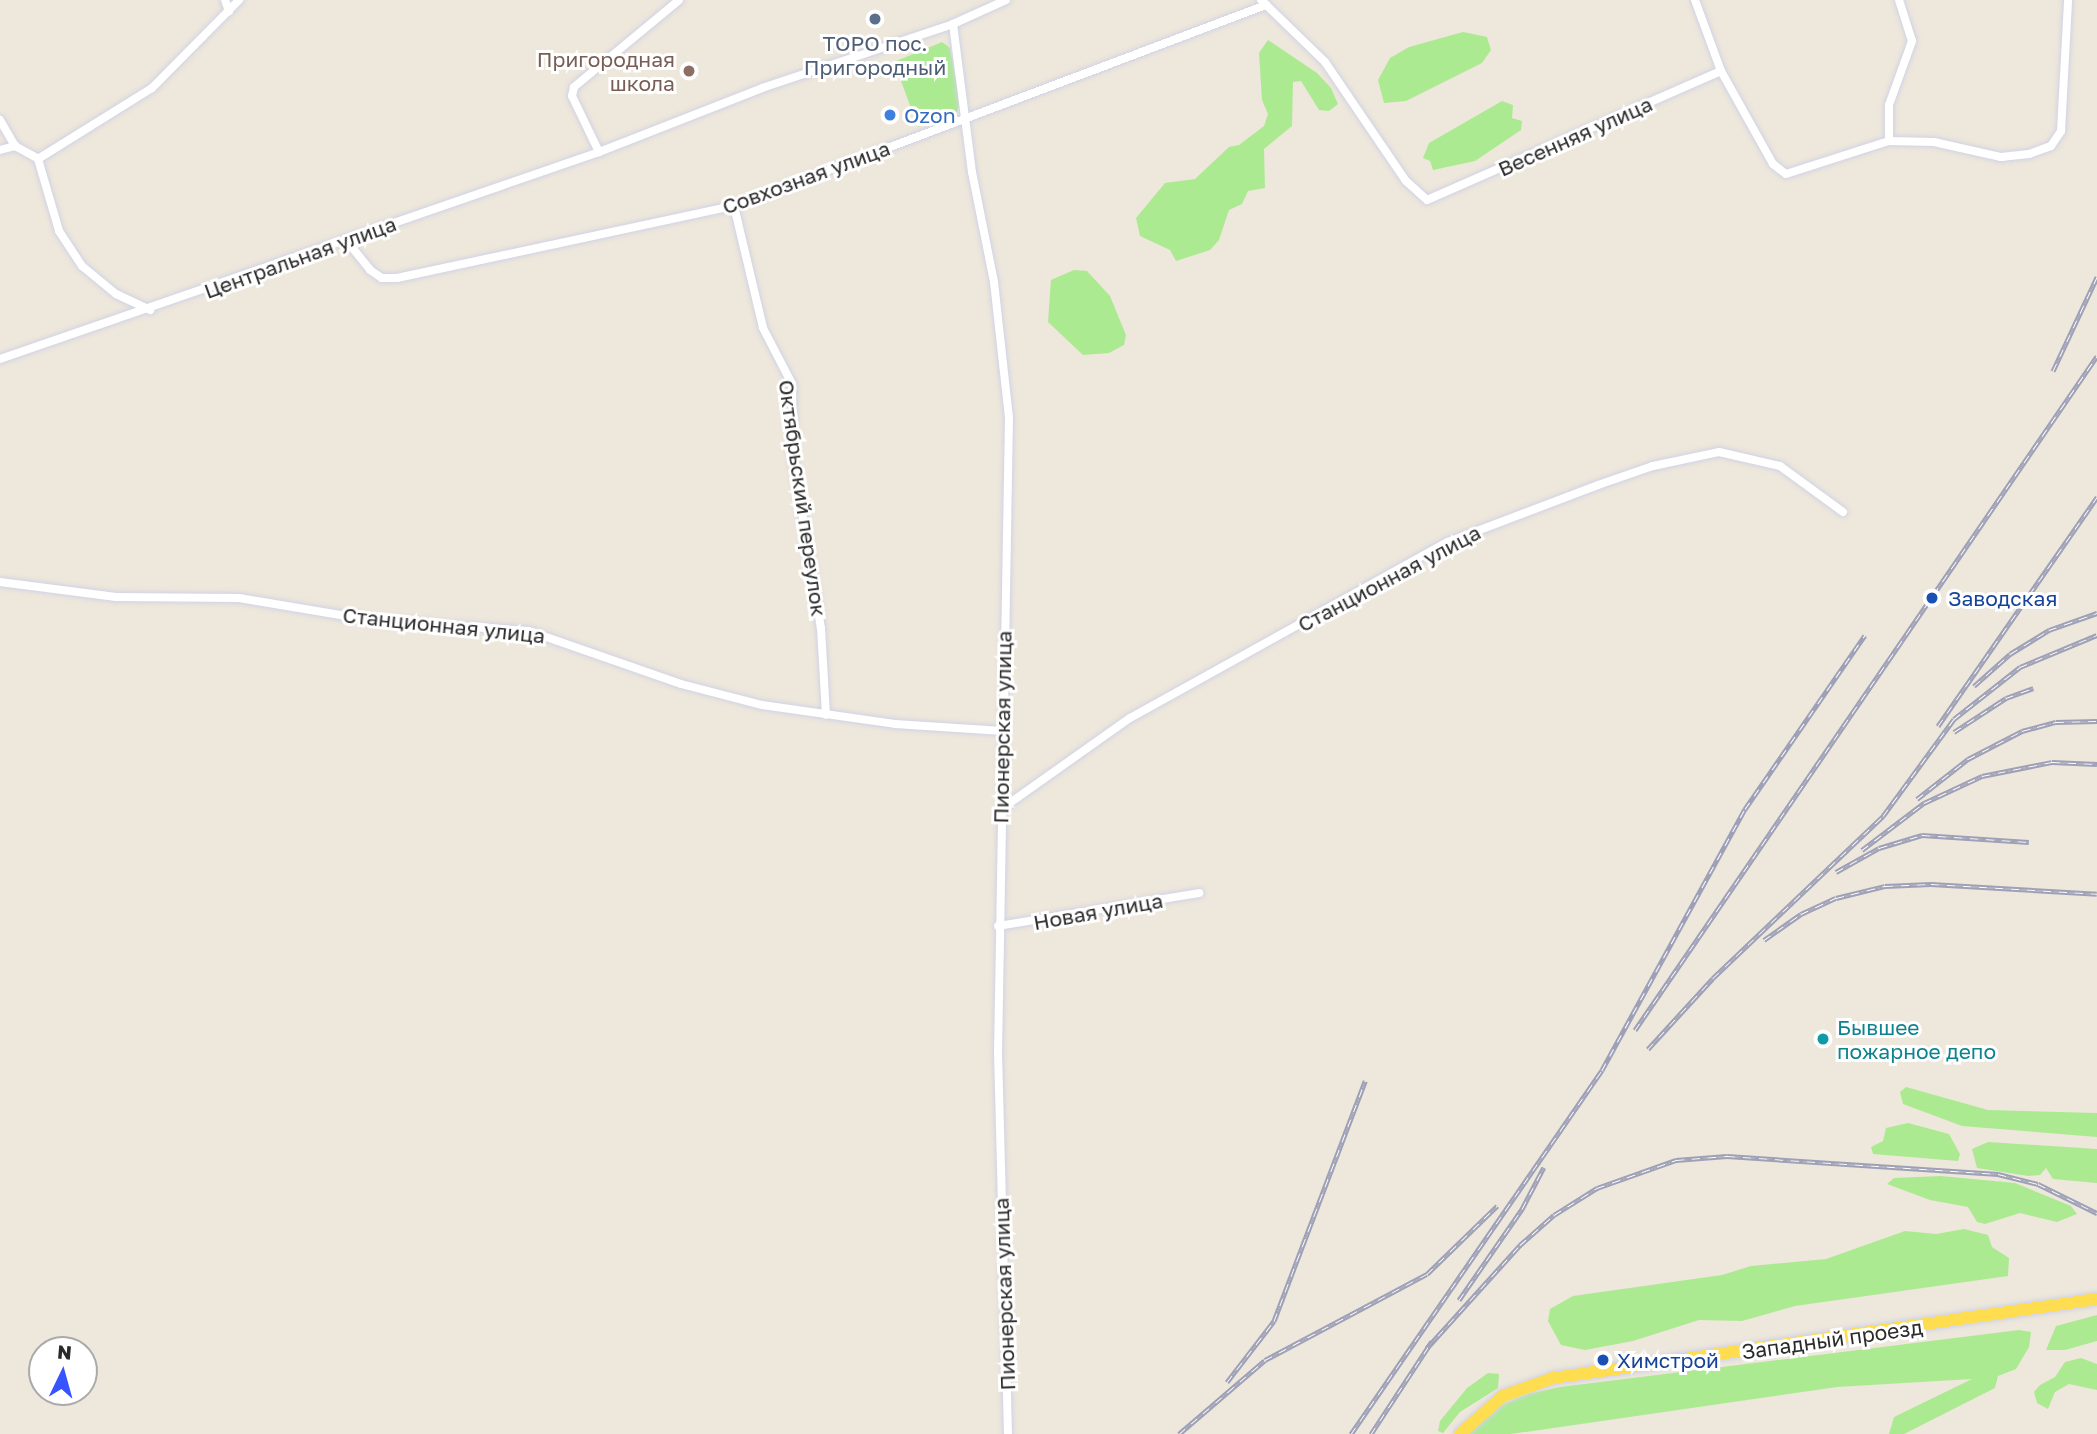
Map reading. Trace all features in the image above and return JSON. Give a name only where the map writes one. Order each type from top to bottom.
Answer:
[{"type":"main road","name":"Западный проезд","points":[[1460,1434],[1503,1396],[1553,1378],[2097,1300]]},
{"type":"street","points":[[225,0],[229,11]]},
{"type":"street","points":[[38,159],[152,88],[239,0]]},
{"type":"street","points":[[599,152],[572,96],[574,87],[679,0]]},
{"type":"street","name":"Центральная улица","points":[[0,359],[151,310],[599,152],[762,89],[953,24],[1006,0]]},
{"type":"street","points":[[1695,0],[1721,71],[1780,172],[1805,171],[1889,141],[1934,142],[2001,157],[2041,152],[2056,142],[2062,124],[2068,0]]},
{"type":"street","points":[[1889,141],[1889,105],[1913,41],[1899,0]]},
{"type":"street","name":"Весенняя улица","points":[[1263,2],[1325,62],[1406,181],[1427,200],[1721,71]]},
{"type":"street","name":"Совхозная улица","points":[[346,240],[370,270],[382,278],[397,278],[734,206],[1263,2]]},
{"type":"street","name":"Пионерская улица","points":[[953,24],[972,172],[994,282],[1009,418],[998,926],[1008,1434]]},
{"type":"street","points":[[0,120],[15,146],[38,159],[56,224],[82,266],[116,295],[151,310]]},
{"type":"street","points":[[0,150],[15,146]]},
{"type":"street","name":"Октябрьский переулок","points":[[734,206],[764,328],[792,384],[793,456],[821,628],[826,715]]},
{"type":"street","name":"Станционная улица","points":[[1000,810],[1130,718],[1448,542],[1598,485],[1653,466],[1719,452],[1780,466],[1843,512]]},
{"type":"street","name":"Станционная улица","points":[[0,582],[116,597],[239,598],[370,620],[529,631],[556,636],[681,684],[762,705],[826,715],[1003,731]]},
{"type":"street","name":"Новая улица","points":[[998,926],[1199,893]]},
{"type":"green space","points":[[1463,32],[1487,37],[1491,50],[1482,63],[1406,101],[1384,103],[1378,80],[1390,58],[1409,47]]},
{"type":"green space","points":[[1268,40],[1317,73],[1331,88],[1338,104],[1329,111],[1319,110],[1301,81],[1293,82],[1292,126],[1264,149],[1265,188],[1248,191],[1242,204],[1229,210],[1219,240],[1210,250],[1176,261],[1170,250],[1140,236],[1136,218],[1165,183],[1195,179],[1229,147],[1239,145],[1264,126],[1268,114],[1262,100],[1259,53]]},
{"type":"green space","points":[[942,42],[950,48],[960,102],[957,112],[918,127],[894,62]]},
{"type":"green space","points":[[1502,101],[1513,105],[1512,118],[1522,121],[1521,130],[1475,161],[1433,170],[1430,161],[1423,158],[1429,143]]},
{"type":"green space","points":[[1074,270],[1087,271],[1110,296],[1126,335],[1124,345],[1109,353],[1083,355],[1048,322],[1051,280]]},
{"type":"green space","points":[[1906,1087],[1988,1110],[2097,1113],[2097,1137],[1962,1126],[1903,1104],[1900,1092]]},
{"type":"green space","points":[[1908,1123],[1949,1134],[1960,1154],[1958,1161],[1873,1154],[1871,1147],[1883,1141],[1886,1128]]},
{"type":"green space","points":[[1988,1142],[2097,1149],[2097,1183],[2053,1179],[2046,1168],[2040,1175],[2028,1176],[1977,1168],[1972,1149]]},
{"type":"green space","points":[[1941,1176],[2015,1183],[2071,1206],[2077,1214],[2057,1222],[2020,1213],[1985,1224],[1977,1222],[1968,1207],[1930,1200],[1887,1184],[1894,1178]]},
{"type":"green space","points":[[1964,1229],[1988,1235],[1992,1247],[2009,1258],[2008,1276],[1795,1306],[1742,1321],[1699,1320],[1633,1341],[1585,1350],[1561,1345],[1548,1321],[1550,1309],[1573,1296],[1722,1275],[1751,1266],[1826,1259],[1905,1231],[1936,1234]]},
{"type":"green space","points":[[2097,1315],[2097,1341],[2065,1350],[2046,1350],[2056,1326]]},
{"type":"green space","points":[[2019,1330],[2031,1332],[2029,1347],[2016,1369],[1998,1376],[1995,1388],[1904,1434],[1889,1434],[1894,1417],[1972,1379],[1837,1387],[1511,1434],[1466,1434],[1495,1408],[1528,1394],[1560,1387]]},
{"type":"green space","points":[[2081,1358],[2097,1364],[2097,1390],[2069,1384],[2055,1392],[2048,1409],[2037,1403],[2034,1392],[2040,1385],[2055,1377],[2065,1362]]},
{"type":"green space","points":[[1488,1373],[1499,1374],[1498,1388],[1460,1412],[1443,1433],[1438,1431],[1440,1421],[1467,1388]]},
{"type":"railway","points":[[2053,371],[2097,277]]},
{"type":"railway","points":[[1635,1030],[2097,356]]},
{"type":"railway","points":[[1938,726],[2097,497]]},
{"type":"railway","points":[[1974,686],[2010,654],[2049,630],[2097,613]]},
{"type":"railway","points":[[1351,1434],[1602,1070],[1745,809],[1865,635]]},
{"type":"railway","points":[[1648,1049],[1713,978],[1883,816],[1954,719],[2020,667],[2097,635]]},
{"type":"railway","points":[[1954,732],[2006,698],[2033,688]]},
{"type":"railway","points":[[1917,799],[1968,759],[2022,731],[2056,722],[2097,721]]},
{"type":"railway","points":[[1862,850],[1924,803],[1982,776],[2052,762],[2097,764]]},
{"type":"railway","points":[[1836,872],[1879,848],[1922,835],[2029,842]]},
{"type":"railway","points":[[1764,940],[1801,914],[1836,898],[1885,886],[1931,884],[2097,894]]},
{"type":"railway","points":[[1227,1382],[1274,1321],[1365,1081]]},
{"type":"railway","points":[[1427,1348],[1520,1245],[1554,1215],[1597,1188],[1676,1160],[1727,1156],[1998,1174],[2038,1184],[2097,1213]]},
{"type":"railway","points":[[1459,1300],[1522,1209],[1544,1167]]},
{"type":"railway","points":[[1179,1434],[1265,1360],[1427,1274],[1497,1206]]},
{"type":"railway","points":[[1371,1434],[1432,1341]]},
{"type":"place","name":"ТОРО пос. Пригородный","points":[[875,19]]},
{"type":"place","name":"Пригородная школа","points":[[689,71]]},
{"type":"place","name":"Ozon","points":[[890,115]]},
{"type":"place","name":"Заводская","points":[[1932,598]]},
{"type":"place","name":"Бывшее пожарное депо","points":[[1823,1039]]},
{"type":"place","name":"Химстрой","points":[[1603,1360]]}]
